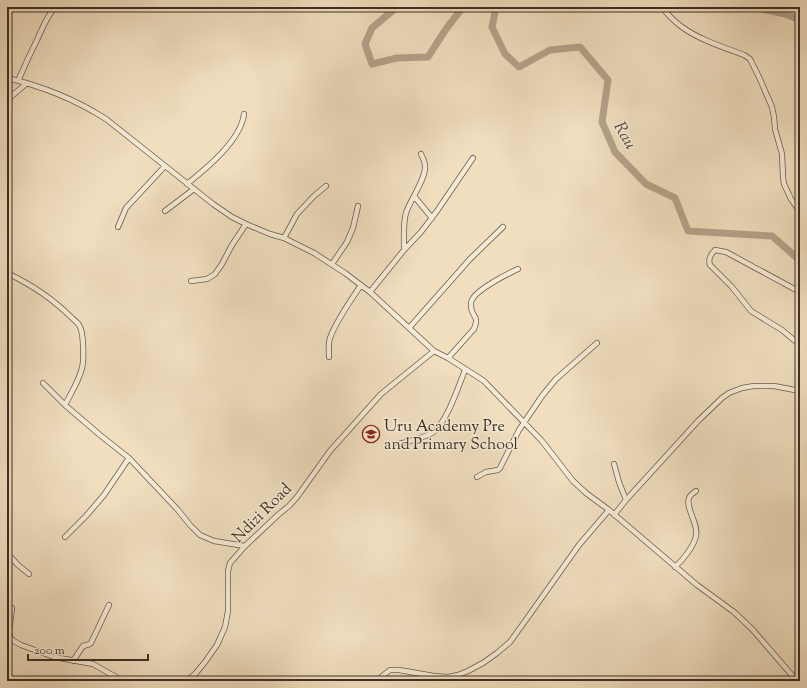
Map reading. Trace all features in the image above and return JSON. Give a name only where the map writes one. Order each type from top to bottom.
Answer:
[{"type":"street","points":[[18,80],[44,24],[55,7]]},
{"type":"street","points":[[662,7],[677,24],[698,36],[744,55],[750,59],[772,107],[775,129],[782,154],[784,184],[791,199],[800,212]]},
{"type":"street","points":[[7,78],[27,83],[74,102],[96,113],[106,119],[187,184],[232,217],[270,234],[284,238],[332,264],[361,285],[434,351],[448,358],[484,381],[542,442],[573,481],[697,585],[734,612],[770,648],[797,681]]},
{"type":"street","points":[[7,100],[27,83]]},
{"type":"street","points":[[187,184],[214,161],[230,143],[242,123],[244,114]]},
{"type":"street","points":[[404,250],[404,221],[426,168],[421,154]]},
{"type":"street","points":[[370,292],[432,218],[473,158]]},
{"type":"street","points":[[118,227],[123,212],[126,208],[165,166]]},
{"type":"street","points":[[284,238],[297,214],[326,186]]},
{"type":"street","points":[[165,211],[194,189]]},
{"type":"street","points":[[414,196],[432,218]]},
{"type":"street","points":[[332,264],[347,242],[353,228],[358,206]]},
{"type":"street","points":[[191,281],[207,279],[215,274],[246,224]]},
{"type":"street","points":[[409,328],[470,258],[503,227]]},
{"type":"street","points":[[800,292],[726,252],[715,250],[709,257],[708,261],[710,265],[732,287],[747,308],[782,330],[800,345]]},
{"type":"street","points":[[448,358],[474,329],[476,318],[470,307],[472,299],[496,281],[518,269]]},
{"type":"street","points":[[7,273],[45,295],[80,326],[83,350],[83,367],[66,405]]},
{"type":"street","points":[[329,357],[329,345],[332,334],[341,316],[361,285]]},
{"type":"street","points":[[477,477],[486,472],[498,470],[500,468],[523,423],[542,396],[556,379],[597,342]]},
{"type":"street","name":"Ndizi Road","points":[[187,681],[196,673],[217,645],[225,627],[228,611],[228,571],[230,564],[245,546],[289,506],[330,451],[388,387],[434,351]]},
{"type":"street","points":[[400,444],[428,435],[438,428],[466,370]]},
{"type":"street","points":[[43,383],[100,435],[129,458],[200,534],[214,541],[245,546]]},
{"type":"street","points":[[614,514],[698,422],[729,393],[742,388],[754,386],[800,390]]},
{"type":"street","points":[[65,538],[104,494],[129,458]]},
{"type":"street","points":[[614,464],[626,500]]},
{"type":"street","points":[[675,567],[685,556],[696,536],[695,524],[691,514],[689,501],[691,495],[696,491]]},
{"type":"street","points":[[376,681],[390,670],[434,676],[448,677],[458,675],[483,663],[497,653],[510,642],[579,545],[609,510]]},
{"type":"street","points":[[7,553],[29,574]]},
{"type":"street","points":[[73,661],[83,646],[91,643],[109,605]]},
{"type":"street","points":[[12,608],[9,632],[12,640],[54,657],[93,664],[123,681]]},
{"type":"waterway","name":"Rau","points":[[397,7],[372,28],[365,44],[372,64],[397,58],[428,57],[446,29],[463,7]]},
{"type":"waterway","name":"Rau","points":[[496,7],[492,27],[505,54],[519,67],[550,50],[580,47],[608,80],[602,122],[615,152],[646,184],[675,198],[688,231],[772,236],[797,258],[800,263]]},
{"type":"waterway","points":[[752,7],[785,14],[800,20]]},
{"type":"place","name":"Uru Academy Pre and Primary School","points":[[371,434]]}]
